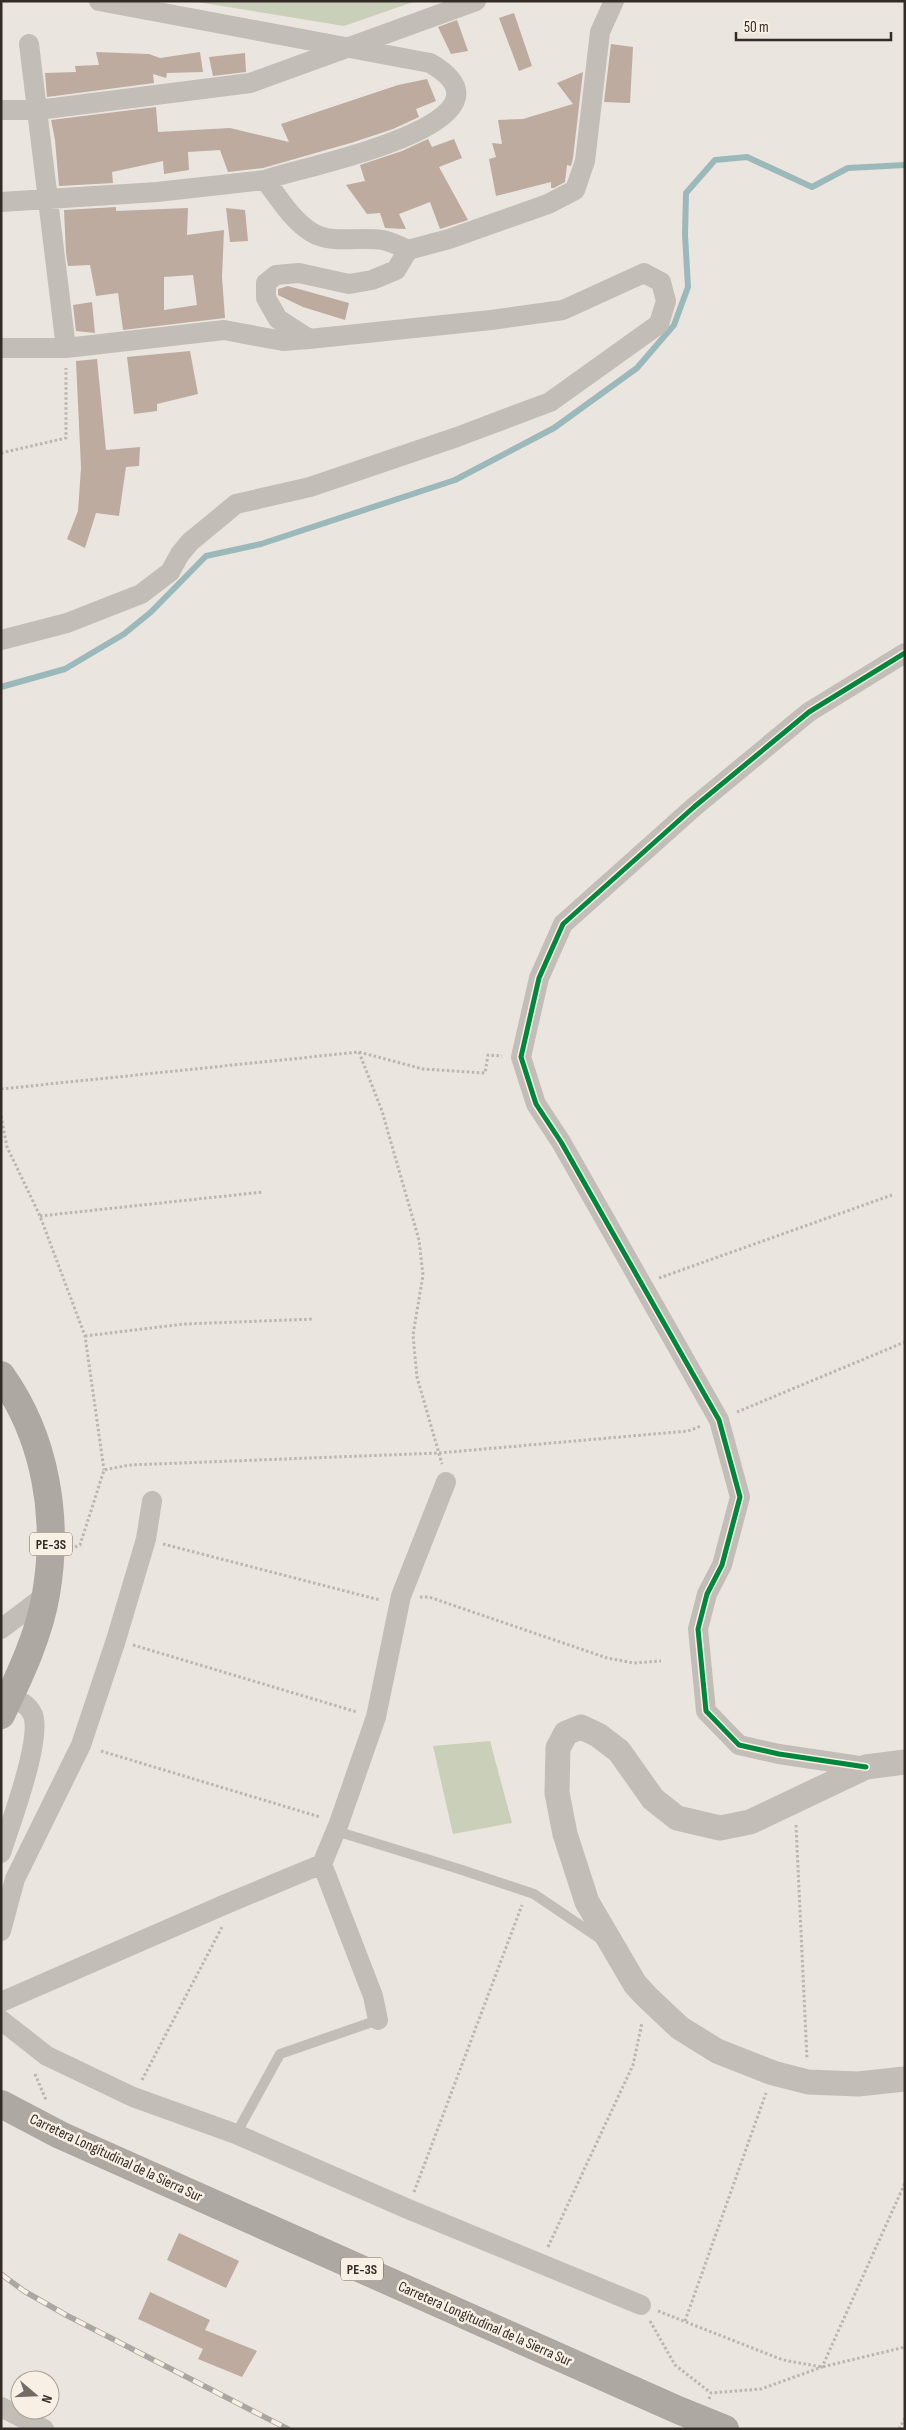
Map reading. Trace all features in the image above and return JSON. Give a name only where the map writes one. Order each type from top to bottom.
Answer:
[{"type":"highway","name":"PE-3S","points":[[1,1375],[25,1414],[45,1473],[50,1508],[51,1556],[46,1595],[35,1637],[6,1706]]},
{"type":"highway","name":"Carretera Longitudinal de la Sierra Sur","points":[[1,2104],[60,2135],[699,2422]]},
{"type":"street","points":[[1,202],[216,186],[266,180],[284,172],[335,162],[417,133],[446,114],[456,95],[454,84],[445,71],[430,62],[99,1]]},
{"type":"street","points":[[1,110],[38,110],[250,83],[476,1]]},
{"type":"street","points":[[266,180],[292,215],[311,232],[323,237],[350,240],[382,240],[408,250],[449,239],[548,204],[575,190],[584,161],[600,32],[614,1]]},
{"type":"street","points":[[29,44],[66,348]]},
{"type":"street","points":[[309,339],[278,319],[266,298],[266,283],[270,278],[276,275],[299,274],[349,284],[372,280],[396,270],[408,250]]},
{"type":"street","points":[[1,348],[66,348],[224,330],[283,341],[491,320],[563,310],[644,273],[661,282],[666,301],[659,324],[550,402],[457,437],[310,487],[236,504],[190,542],[170,572],[140,594],[67,623],[1,640]]},
{"type":"street","points":[[905,653],[809,712],[694,807],[563,924],[539,978],[521,1057],[536,1104],[561,1142],[720,1420],[740,1497],[722,1565],[707,1594],[698,1629],[706,1711],[739,1745],[779,1754],[866,1767],[905,1762]]},
{"type":"street","points":[[1,2002],[322,1864],[338,1827],[376,1717],[401,1596],[446,1482]]},
{"type":"street","points":[[1,1931],[15,1878],[81,1745],[116,1640],[146,1539],[152,1501]]},
{"type":"street","points":[[1,1629],[46,1595]]},
{"type":"street","points":[[1,1853],[34,1742],[33,1716],[26,1704],[6,1706]]},
{"type":"street","points":[[866,1767],[750,1822],[720,1828],[677,1818],[653,1799],[619,1751],[598,1735],[581,1727],[566,1733],[558,1748],[557,1793],[565,1834],[588,1902],[635,1984],[647,1998],[680,2028],[717,2051],[774,2073],[808,2082],[858,2084],[905,2079]]},
{"type":"street","points":[[322,1864],[373,1996],[378,2020]]},
{"type":"street","points":[[1,2020],[47,2056],[133,2097],[236,2134],[408,2209],[640,2305]]},
{"type":"street","points":[[1,2407],[44,2429]]},
{"type":"lane","points":[[338,1827],[527,1892],[615,1948]]},
{"type":"lane","points":[[236,2134],[280,2054],[378,2020]]},
{"type":"path","points":[[1,453],[66,438],[66,348]]},
{"type":"path","points":[[359,1052],[382,1110],[419,1240],[423,1275],[413,1336],[417,1378],[446,1482]]},
{"type":"path","points":[[1,1089],[359,1052],[423,1070],[485,1073],[488,1055],[521,1057]]},
{"type":"path","points":[[1,1116],[7,1147],[40,1216],[85,1336],[104,1470],[80,1544],[51,1556]]},
{"type":"path","points":[[40,1216],[263,1192]]},
{"type":"path","points":[[643,1284],[892,1195]]},
{"type":"path","points":[[85,1336],[184,1324],[314,1319]]},
{"type":"path","points":[[104,1470],[129,1465],[439,1453],[688,1431],[720,1420],[905,1342]]},
{"type":"path","points":[[116,1640],[376,1717]]},
{"type":"path","points":[[81,1745],[338,1827]]},
{"type":"path","points":[[795,1802],[808,2082]]},
{"type":"path","points":[[408,2209],[527,1892]]},
{"type":"path","points":[[133,2097],[222,1931],[226,1904]]},
{"type":"path","points":[[540,2263],[633,2065],[647,1998]]},
{"type":"path","points":[[685,2322],[774,2073]]},
{"type":"path","points":[[822,2367],[905,2183]]},
{"type":"path","points":[[640,2305],[783,2360],[822,2367]]},
{"type":"path","points":[[640,2305],[675,2365],[711,2394],[761,2388],[822,2367],[905,2347]]},
{"type":"path","points":[[699,2422],[711,2394]]},
{"type":"path","points":[[900,2429],[905,2418]]},
{"type":"green space","points":[[191,1],[416,1],[344,26]]},
{"type":"green space","points":[[490,1741],[512,1823],[453,1834],[433,1746]]},
{"type":"building","points":[[514,13],[532,66],[519,71],[499,18]]},
{"type":"building","points":[[457,20],[468,51],[451,54],[438,27]]},
{"type":"building","points":[[611,44],[633,47],[630,103],[604,102]]},
{"type":"building","points":[[96,52],[149,54],[160,58],[200,52],[203,72],[167,73],[166,78],[153,74],[154,83],[47,97],[45,73],[76,72],[75,66],[99,65]]},
{"type":"building","points":[[245,53],[246,72],[213,76],[209,57]]},
{"type":"building","points":[[583,72],[573,158],[571,166],[567,165],[565,182],[554,188],[551,188],[551,182],[496,196],[489,159],[496,157],[492,143],[502,144],[498,120],[523,119],[573,104],[557,83]]},
{"type":"building","points":[[427,79],[436,101],[416,109],[419,117],[393,129],[354,142],[263,168],[228,172],[220,150],[188,152],[189,170],[164,174],[163,161],[112,172],[113,183],[59,186],[55,140],[51,120],[156,107],[158,132],[230,128],[289,142],[281,124],[398,85]]},
{"type":"building","points":[[428,139],[432,147],[454,139],[462,158],[439,167],[468,220],[440,229],[430,202],[399,214],[406,229],[385,228],[380,213],[367,214],[346,185],[365,181],[360,165],[402,151]]},
{"type":"building","points":[[116,207],[116,211],[188,208],[187,235],[224,230],[222,277],[225,318],[123,330],[118,293],[96,296],[90,265],[68,266],[64,210]],"holes":[[[193,275],[197,305],[164,310],[164,277]]]},
{"type":"building","points":[[226,208],[245,210],[248,241],[230,242]]},
{"type":"building","points":[[288,286],[349,303],[345,320],[303,307],[278,295],[278,289]]},
{"type":"building","points":[[92,302],[95,333],[76,331],[73,305]]},
{"type":"building","points":[[190,351],[198,394],[157,404],[157,411],[134,414],[127,357]]},
{"type":"building","points":[[97,359],[106,450],[140,447],[139,466],[126,467],[119,516],[96,513],[85,548],[67,539],[78,511],[81,468],[76,361]]},
{"type":"building","points":[[179,2233],[239,2261],[226,2288],[167,2260]]},
{"type":"building","points":[[150,2292],[210,2320],[205,2330],[257,2351],[242,2377],[198,2359],[203,2349],[138,2319]]},
{"type":"waterway","points":[[1,687],[65,669],[124,634],[151,612],[206,556],[261,544],[455,480],[554,428],[637,368],[674,325],[688,287],[685,235],[686,193],[715,160],[747,157],[812,187],[848,168],[905,165]]},
{"type":"railway","points":[[1,2274],[24,2291],[66,2315],[288,2429]]},
{"type":"cycle path","points":[[866,1767],[779,1754],[739,1745],[706,1711],[698,1629],[707,1594],[722,1565],[740,1497],[719,1420],[561,1142],[536,1104],[521,1057],[539,978],[563,924],[694,807],[809,712],[905,653]]}]
